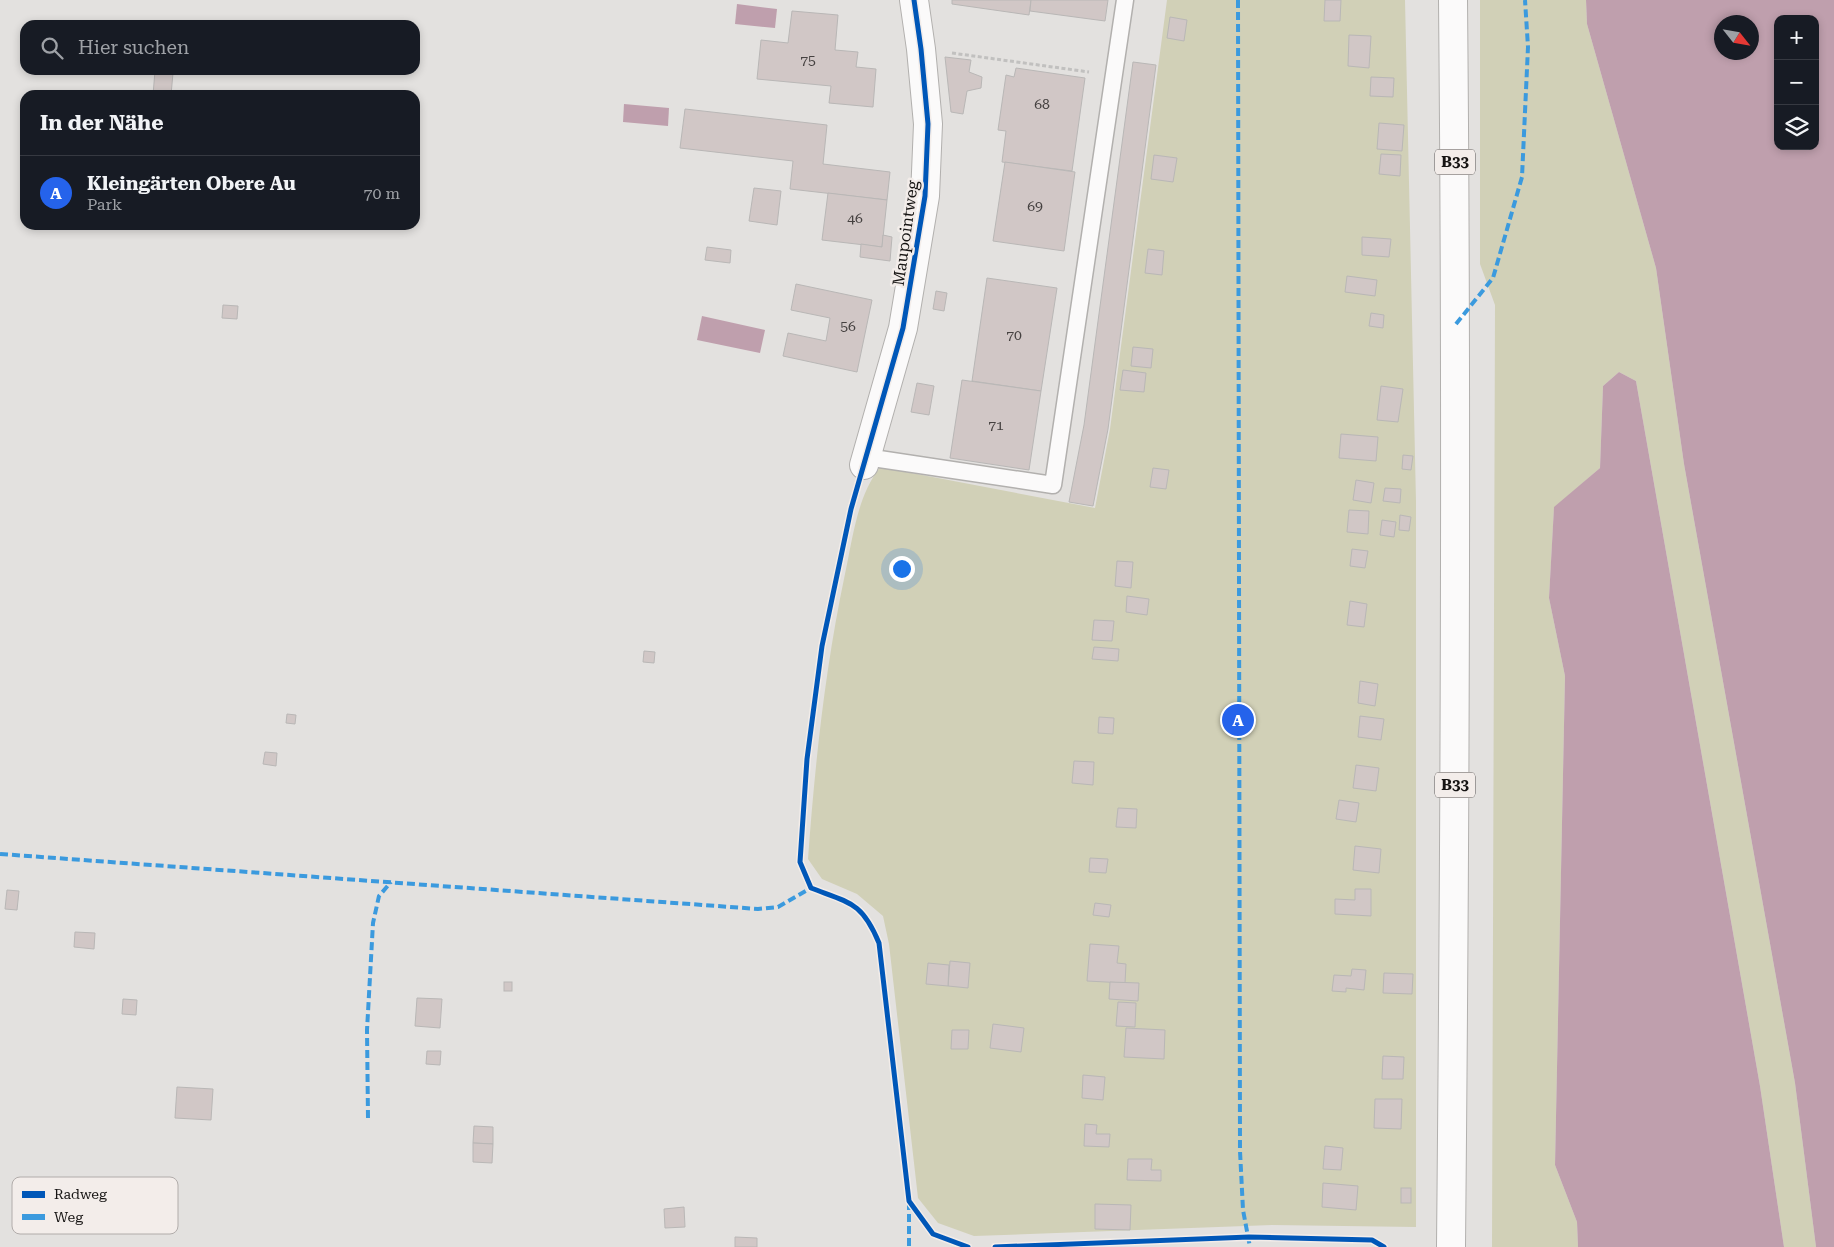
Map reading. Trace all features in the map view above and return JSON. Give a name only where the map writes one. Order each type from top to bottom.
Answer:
[{"type":"main road","name":"Maupointweg","points":[[865,461],[903,328],[925,196],[928,124],[922,49],[914,0]]},
{"type":"main road","name":"B33","points":[[1451,1247],[1456,667],[1456,324],[1453,0]]},
{"type":"lane","points":[[865,461],[1053,486],[1125,0]]},
{"type":"path","points":[[922,49],[1115,76]]},
{"type":"green space","points":[[1167,0],[1405,0],[1416,502],[1416,1227],[1272,1225],[974,1236],[938,1223],[918,1198],[889,944],[883,916],[857,894],[822,879],[808,859],[822,716],[838,610],[861,504],[872,479],[880,467],[1095,508],[1110,429]]},
{"type":"green space","points":[[1480,0],[1586,0],[1587,24],[1656,268],[1684,464],[1795,1083],[1816,1247],[1784,1247],[1760,1086],[1636,381],[1619,372],[1603,386],[1600,468],[1554,508],[1549,598],[1565,676],[1555,1165],[1577,1222],[1578,1247],[1492,1247],[1495,305],[1480,264]]},
{"type":"shaded area","points":[[1586,0],[1834,0],[1834,1247],[1816,1247],[1795,1083],[1684,464],[1656,268],[1587,24]]},
{"type":"shaded area","points":[[737,4],[777,9],[775,28],[735,24]]},
{"type":"shaded area","points":[[624,104],[669,108],[668,126],[623,122]]},
{"type":"shaded area","points":[[702,316],[765,330],[760,353],[697,340]]},
{"type":"shaded area","points":[[1619,372],[1636,381],[1760,1086],[1784,1247],[1578,1247],[1577,1222],[1555,1165],[1565,676],[1549,598],[1554,507],[1600,468],[1603,386]]},
{"type":"building","points":[[952,0],[1031,0],[1029,15],[952,4]]},
{"type":"building","points":[[1031,0],[1108,0],[1105,21],[1030,11]]},
{"type":"building","points":[[1325,0],[1341,0],[1340,21],[1324,21]]},
{"type":"building","points":[[792,11],[838,15],[835,50],[858,52],[856,67],[876,69],[873,107],[829,103],[831,86],[757,79],[761,40],[788,43]]},
{"type":"building","points":[[1170,17],[1187,20],[1184,41],[1167,38]]},
{"type":"building","points":[[1349,35],[1371,36],[1369,68],[1348,66]]},
{"type":"building","points":[[945,57],[971,60],[969,72],[982,77],[981,88],[967,91],[963,114],[951,112]]},
{"type":"building","points":[[1133,62],[1156,65],[1108,429],[1093,506],[1069,502],[1084,425]]},
{"type":"building","points":[[1016,68],[1085,78],[1072,171],[1002,162],[1006,131],[998,130],[1006,75],[1014,77]]},
{"type":"building","points":[[155,75],[173,75],[171,90],[153,90]]},
{"type":"building","points":[[1371,77],[1394,78],[1393,97],[1370,96]]},
{"type":"building","points":[[685,109],[827,125],[823,164],[890,172],[887,200],[790,189],[793,161],[680,148]]},
{"type":"building","points":[[1379,123],[1404,125],[1402,151],[1377,149]]},
{"type":"building","points":[[1381,154],[1401,155],[1400,176],[1379,174]]},
{"type":"building","points":[[1154,155],[1177,158],[1173,182],[1151,179]]},
{"type":"building","points":[[1005,162],[1075,172],[1064,251],[993,241]]},
{"type":"building","points":[[754,188],[781,191],[777,225],[749,221]]},
{"type":"building","points":[[828,193],[887,200],[882,247],[822,240]]},
{"type":"building","points":[[883,235],[892,237],[890,261],[860,257],[861,244],[882,247]]},
{"type":"building","points":[[1362,237],[1391,239],[1389,257],[1362,255]]},
{"type":"building","points":[[707,247],[731,250],[730,263],[705,260]]},
{"type":"building","points":[[1148,249],[1164,251],[1162,275],[1145,273]]},
{"type":"building","points":[[1347,276],[1377,280],[1375,296],[1345,292]]},
{"type":"building","points":[[987,278],[1057,288],[1041,391],[972,381]]},
{"type":"building","points":[[796,284],[872,300],[857,372],[783,356],[788,333],[826,341],[830,318],[791,310]]},
{"type":"building","points":[[936,291],[947,293],[944,311],[933,309]]},
{"type":"building","points":[[223,305],[238,306],[237,319],[222,318]]},
{"type":"building","points":[[1371,313],[1384,315],[1383,328],[1369,326]]},
{"type":"building","points":[[1133,347],[1153,349],[1151,368],[1131,366]]},
{"type":"building","points":[[1123,370],[1146,373],[1144,392],[1120,390]]},
{"type":"building","points":[[962,380],[1041,391],[1029,470],[950,458]]},
{"type":"building","points":[[917,383],[934,386],[929,415],[911,412]]},
{"type":"building","points":[[1381,386],[1403,389],[1398,422],[1377,420]]},
{"type":"building","points":[[1341,434],[1378,437],[1376,461],[1339,458]]},
{"type":"building","points":[[1403,455],[1413,456],[1411,470],[1402,469]]},
{"type":"building","points":[[1153,468],[1169,470],[1166,489],[1150,487]]},
{"type":"building","points":[[1356,480],[1374,483],[1371,503],[1353,500]]},
{"type":"building","points":[[1385,488],[1401,489],[1400,503],[1383,501]]},
{"type":"building","points":[[1349,510],[1369,511],[1368,534],[1347,532]]},
{"type":"building","points":[[1400,515],[1411,517],[1409,531],[1399,530]]},
{"type":"building","points":[[1382,520],[1396,522],[1394,537],[1380,535]]},
{"type":"building","points":[[1352,549],[1368,551],[1365,568],[1350,566]]},
{"type":"building","points":[[1117,561],[1133,562],[1131,588],[1115,586]]},
{"type":"building","points":[[1127,596],[1149,599],[1147,615],[1126,612]]},
{"type":"building","points":[[1350,601],[1367,604],[1364,627],[1347,625]]},
{"type":"building","points":[[1094,620],[1114,621],[1112,641],[1092,640]]},
{"type":"building","points":[[1094,647],[1119,649],[1118,661],[1092,659]]},
{"type":"building","points":[[644,651],[655,652],[654,663],[643,662]]},
{"type":"building","points":[[1360,681],[1378,684],[1375,706],[1358,703]]},
{"type":"building","points":[[287,714],[296,715],[295,724],[286,723]]},
{"type":"building","points":[[1360,716],[1384,719],[1381,740],[1358,737]]},
{"type":"building","points":[[1099,717],[1114,718],[1113,734],[1098,733]]},
{"type":"building","points":[[265,752],[277,753],[276,766],[263,764]]},
{"type":"building","points":[[1074,761],[1094,762],[1093,785],[1072,783]]},
{"type":"building","points":[[1356,765],[1379,768],[1376,791],[1353,788]]},
{"type":"building","points":[[1339,800],[1359,803],[1356,822],[1336,819]]},
{"type":"building","points":[[1118,808],[1137,809],[1136,828],[1116,827]]},
{"type":"building","points":[[1355,846],[1381,849],[1379,873],[1353,870]]},
{"type":"building","points":[[1090,858],[1108,859],[1106,873],[1089,872]]},
{"type":"building","points":[[1355,889],[1371,889],[1371,916],[1335,914],[1335,899],[1355,900]]},
{"type":"building","points":[[7,890],[19,891],[17,910],[5,909]]},
{"type":"building","points":[[1095,903],[1111,905],[1109,917],[1093,915]]},
{"type":"building","points":[[75,932],[95,933],[94,949],[74,947]]},
{"type":"building","points":[[1090,944],[1119,946],[1117,963],[1126,964],[1125,983],[1087,981]]},
{"type":"building","points":[[950,961],[970,963],[968,988],[948,986]]},
{"type":"building","points":[[928,963],[949,965],[948,986],[926,984]]},
{"type":"building","points":[[1352,969],[1366,970],[1364,990],[1346,988],[1346,992],[1332,991],[1334,975],[1351,976]]},
{"type":"building","points":[[1384,973],[1413,974],[1412,994],[1383,993]]},
{"type":"building","points":[[504,982],[512,982],[512,991],[504,991]]},
{"type":"building","points":[[1110,982],[1139,983],[1138,1001],[1109,999]]},
{"type":"building","points":[[417,998],[442,999],[440,1028],[415,1026]]},
{"type":"building","points":[[123,999],[137,1000],[136,1015],[122,1014]]},
{"type":"building","points":[[1118,1002],[1136,1003],[1135,1027],[1116,1026]]},
{"type":"building","points":[[993,1024],[1024,1028],[1021,1052],[990,1048]]},
{"type":"building","points":[[1126,1028],[1165,1030],[1164,1059],[1124,1057]]},
{"type":"building","points":[[952,1030],[969,1030],[968,1049],[951,1049]]},
{"type":"building","points":[[427,1051],[441,1051],[440,1065],[426,1064]]},
{"type":"building","points":[[1383,1056],[1404,1057],[1403,1079],[1382,1079]]},
{"type":"building","points":[[1083,1075],[1105,1077],[1103,1100],[1082,1098]]},
{"type":"building","points":[[177,1087],[213,1089],[211,1120],[175,1118]]},
{"type":"building","points":[[1375,1099],[1402,1099],[1401,1129],[1374,1128]]},
{"type":"building","points":[[1085,1124],[1097,1125],[1096,1134],[1110,1134],[1109,1147],[1084,1146]]},
{"type":"building","points":[[474,1126],[493,1127],[493,1144],[473,1143]]},
{"type":"building","points":[[473,1143],[493,1144],[492,1163],[473,1162]]},
{"type":"building","points":[[1325,1146],[1343,1148],[1341,1170],[1323,1169]]},
{"type":"building","points":[[1128,1159],[1152,1159],[1151,1170],[1161,1170],[1161,1181],[1127,1180]]},
{"type":"building","points":[[1323,1183],[1358,1186],[1356,1210],[1322,1207]]},
{"type":"building","points":[[1401,1188],[1411,1188],[1411,1203],[1401,1203]]},
{"type":"building","points":[[1095,1204],[1131,1205],[1130,1230],[1095,1229]]},
{"type":"building","points":[[684,1207],[685,1227],[665,1228],[664,1209]]},
{"type":"building","points":[[735,1237],[757,1238],[757,1247],[735,1247]]},
{"type":"marked path","points":[[1238,0],[1240,1151],[1243,1210],[1250,1247]]},
{"type":"marked path","points":[[1456,324],[1493,278],[1522,177],[1528,47],[1525,0]]},
{"type":"marked path","points":[[0,854],[758,909],[778,907],[811,888]]},
{"type":"marked path","points":[[368,1118],[367,1030],[373,923],[379,896],[391,882]]},
{"type":"marked path","points":[[909,1202],[909,1247]]},
{"type":"cycle path","points":[[914,0],[928,124],[925,196],[903,328],[851,509],[822,646],[807,759],[800,862],[811,888],[836,897],[853,906],[867,919],[873,929],[879,943],[909,1201],[933,1234],[968,1247]]},
{"type":"cycle path","points":[[995,1247],[1249,1237],[1372,1240],[1384,1247]]},
{"type":"place","name":"Kleingärten Obere Au","points":[[1238,720]]}]
